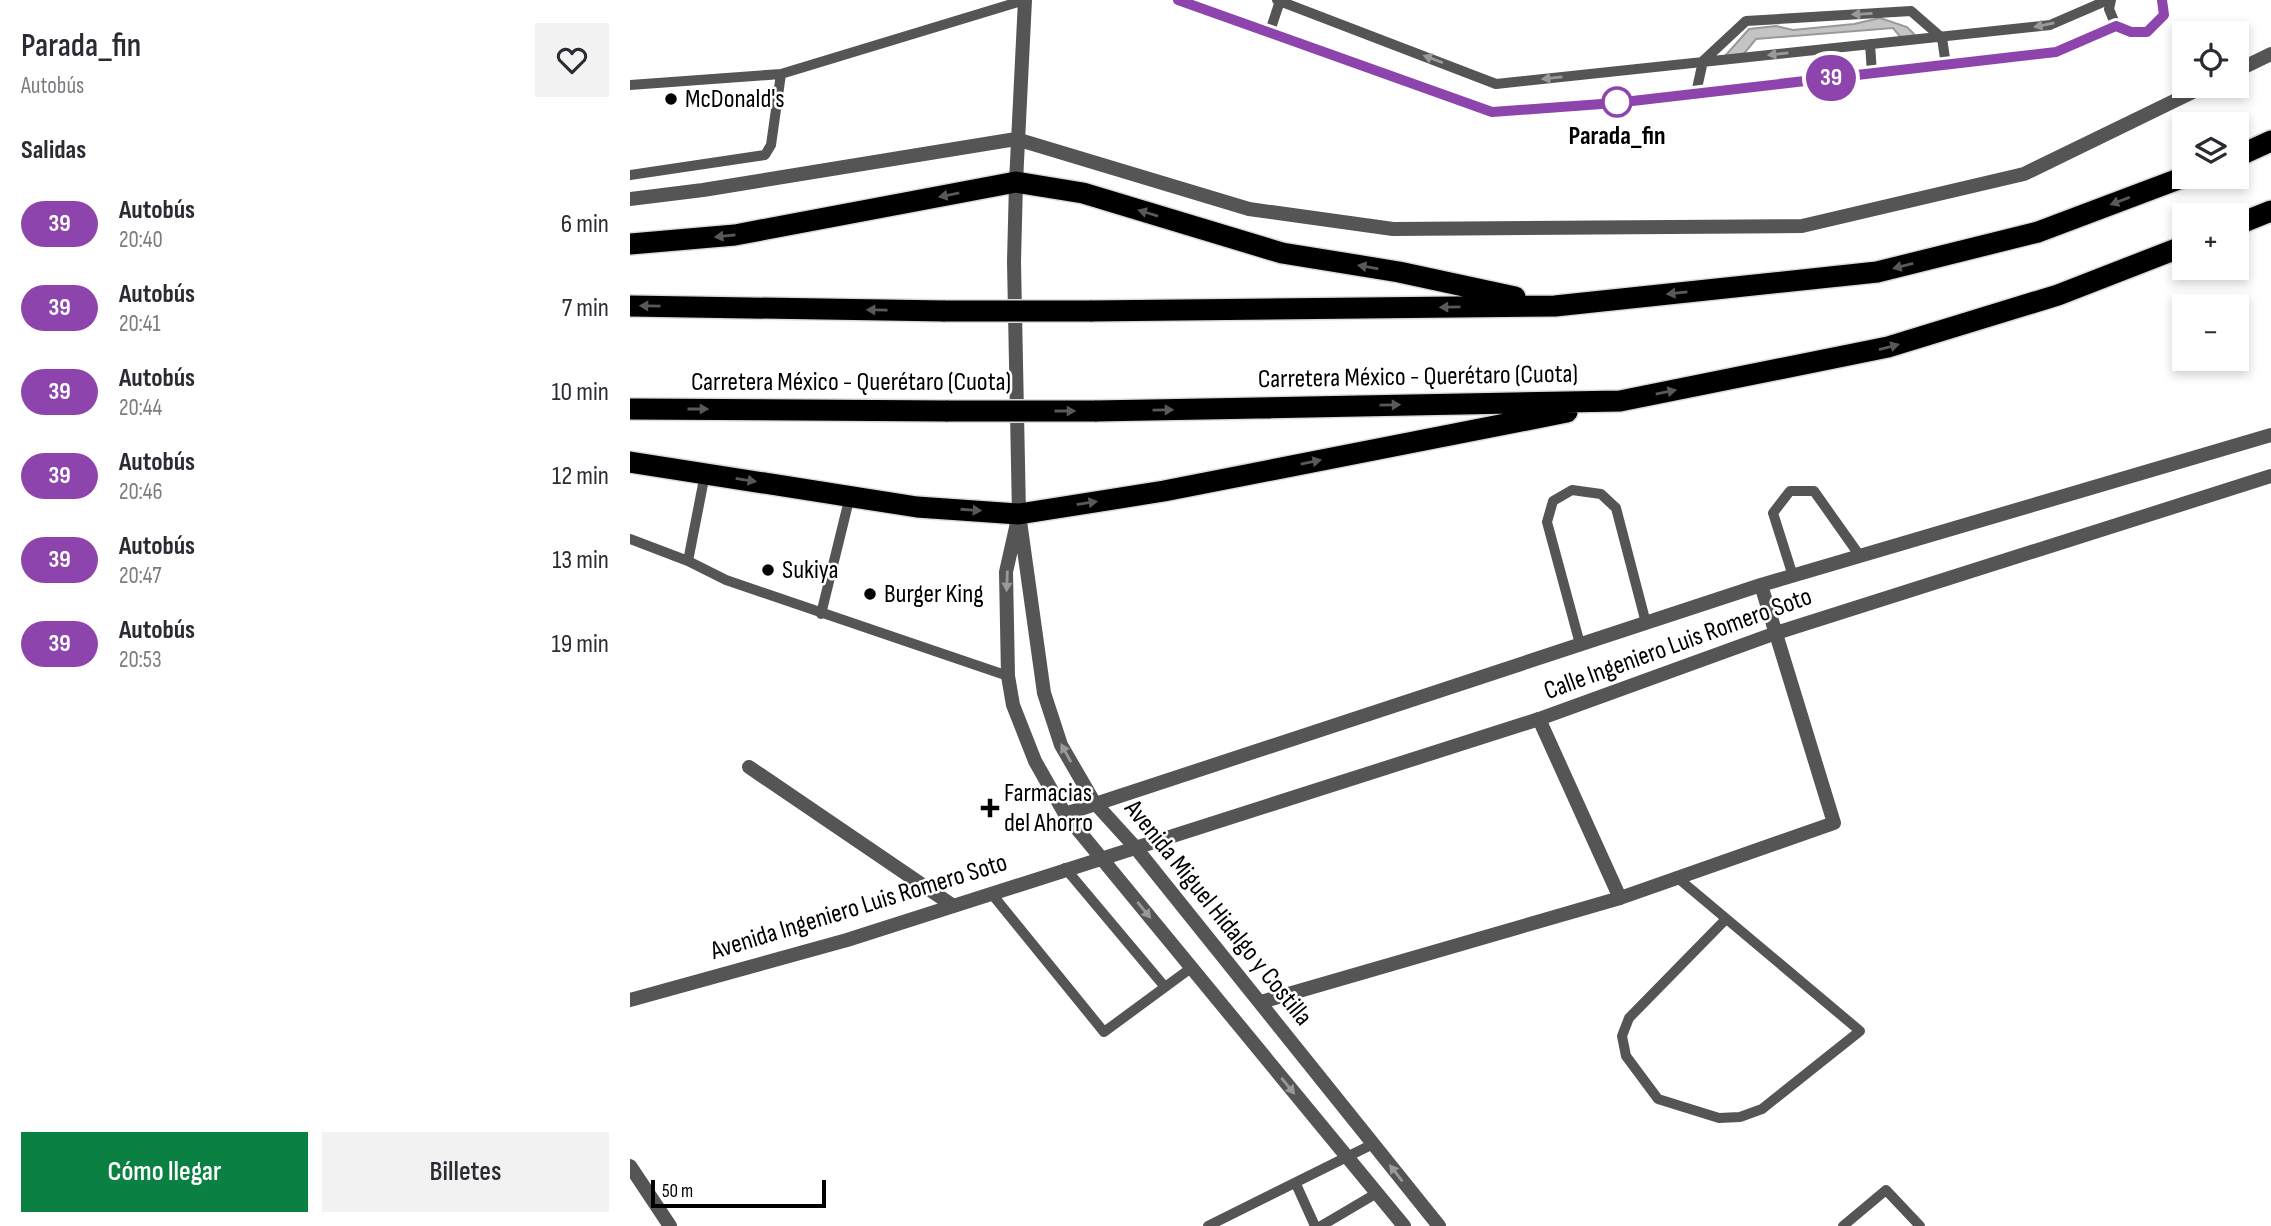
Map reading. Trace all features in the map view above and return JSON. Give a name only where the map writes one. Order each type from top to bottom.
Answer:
[{"type":"highway","points":[[2249,151],[2271,141]]},
{"type":"highway","points":[[630,244],[735,235],[1016,182],[1083,193],[1282,253],[1399,272],[1555,306]]},
{"type":"highway","points":[[630,306],[1090,312],[1555,306],[1877,272],[2038,232],[2172,182]]},
{"type":"highway","points":[[2249,220],[2271,211]]},
{"type":"highway","name":"Carretera México - Querétaro (Cuota)","points":[[630,409],[1095,411],[1620,401],[1888,348],[2058,295],[2172,251]]},
{"type":"highway","points":[[630,463],[916,507],[1020,514],[1164,491],[1620,401]]},
{"type":"street","name":"Avenida Miguel Hidalgo y Costilla","points":[[1025,0],[1016,139],[1014,262],[1020,514],[1044,693],[1061,745],[1094,802],[1135,847],[1439,1226]]},
{"type":"street","points":[[2249,65],[2271,54]]},
{"type":"street","points":[[630,199],[704,190],[1016,139],[1249,209],[1393,229],[1802,226],[2024,174],[2180,98]]},
{"type":"street","points":[[1065,814],[1094,802],[1761,585],[2271,435]]},
{"type":"street","name":"Calle Ingeniero Luis Romero Soto","points":[[1101,857],[1539,719],[1776,633],[2271,476]]},
{"type":"street","name":"Avenida Miguel Hidalgo y Costilla","points":[[1020,514],[1006,572],[1008,676],[1013,705],[1035,761],[1065,814],[1404,1226]]},
{"type":"street","points":[[1261,1002],[1619,898],[1834,823],[1761,585]]},
{"type":"street","points":[[1539,719],[1619,898]]},
{"type":"street","points":[[750,767],[952,905]]},
{"type":"street","name":"Avenida Ingeniero Luis Romero Soto","points":[[630,1000],[846,940],[1101,857]]},
{"type":"street","points":[[630,1166],[670,1226]]},
{"type":"lane","points":[[630,85],[781,74],[1025,0]]},
{"type":"lane","points":[[1177,0],[1492,112],[1696,93],[2056,52],[2116,26],[2131,32],[2147,32],[2164,15],[2162,0]]},
{"type":"lane","points":[[1269,34],[1279,1],[1496,84],[2050,25],[2109,0],[2109,9],[2116,26]]},
{"type":"lane","points":[[1696,93],[1703,61],[1746,21],[1911,11],[1942,38],[1947,65]]},
{"type":"lane","points":[[1870,44],[1872,73]]},
{"type":"lane","points":[[630,174],[765,155],[771,145],[781,74]]},
{"type":"lane","points":[[688,561],[705,474]]},
{"type":"lane","points":[[1580,644],[1547,522],[1553,501],[1572,490],[1601,494],[1616,508],[1646,623]]},
{"type":"lane","points":[[1793,576],[1773,513],[1790,491],[1814,491],[1860,556]]},
{"type":"lane","points":[[821,614],[850,496]]},
{"type":"lane","points":[[630,539],[688,561],[726,580],[1008,676]]},
{"type":"lane","points":[[1065,869],[1165,986]]},
{"type":"lane","points":[[1679,879],[1860,1031],[1762,1109],[1740,1116],[1719,1118],[1658,1099],[1626,1056],[1622,1036],[1629,1018],[1726,919]]},
{"type":"lane","points":[[991,893],[1104,1032],[1191,968]]},
{"type":"lane","points":[[1208,1226],[1373,1144]]},
{"type":"lane","points":[[1296,1184],[1315,1226]]},
{"type":"lane","points":[[1843,1226],[1886,1190],[1920,1226]]},
{"type":"lane","points":[[1321,1226],[1377,1193]]},
{"type":"building","points":[[1880,18],[1907,27],[1919,39],[1903,40],[1893,28],[1756,39],[1742,56],[1725,56],[1749,29],[1776,26],[1793,30],[1854,24]]},
{"type":"bus line","name":"39","points":[[1178,0],[1492,112],[1615,103],[2056,52],[2116,26],[2131,32],[2147,32],[2164,15],[2162,0]]},
{"type":"place","name":"McDonald's","points":[[671,99]]},
{"type":"place","name":"Parada_fin","points":[[1617,102]]},
{"type":"place","name":"Sukiya","points":[[768,570]]},
{"type":"place","name":"Burger King","points":[[870,594]]},
{"type":"place","name":"Farmacias del Ahorro","points":[[990,808]]}]
